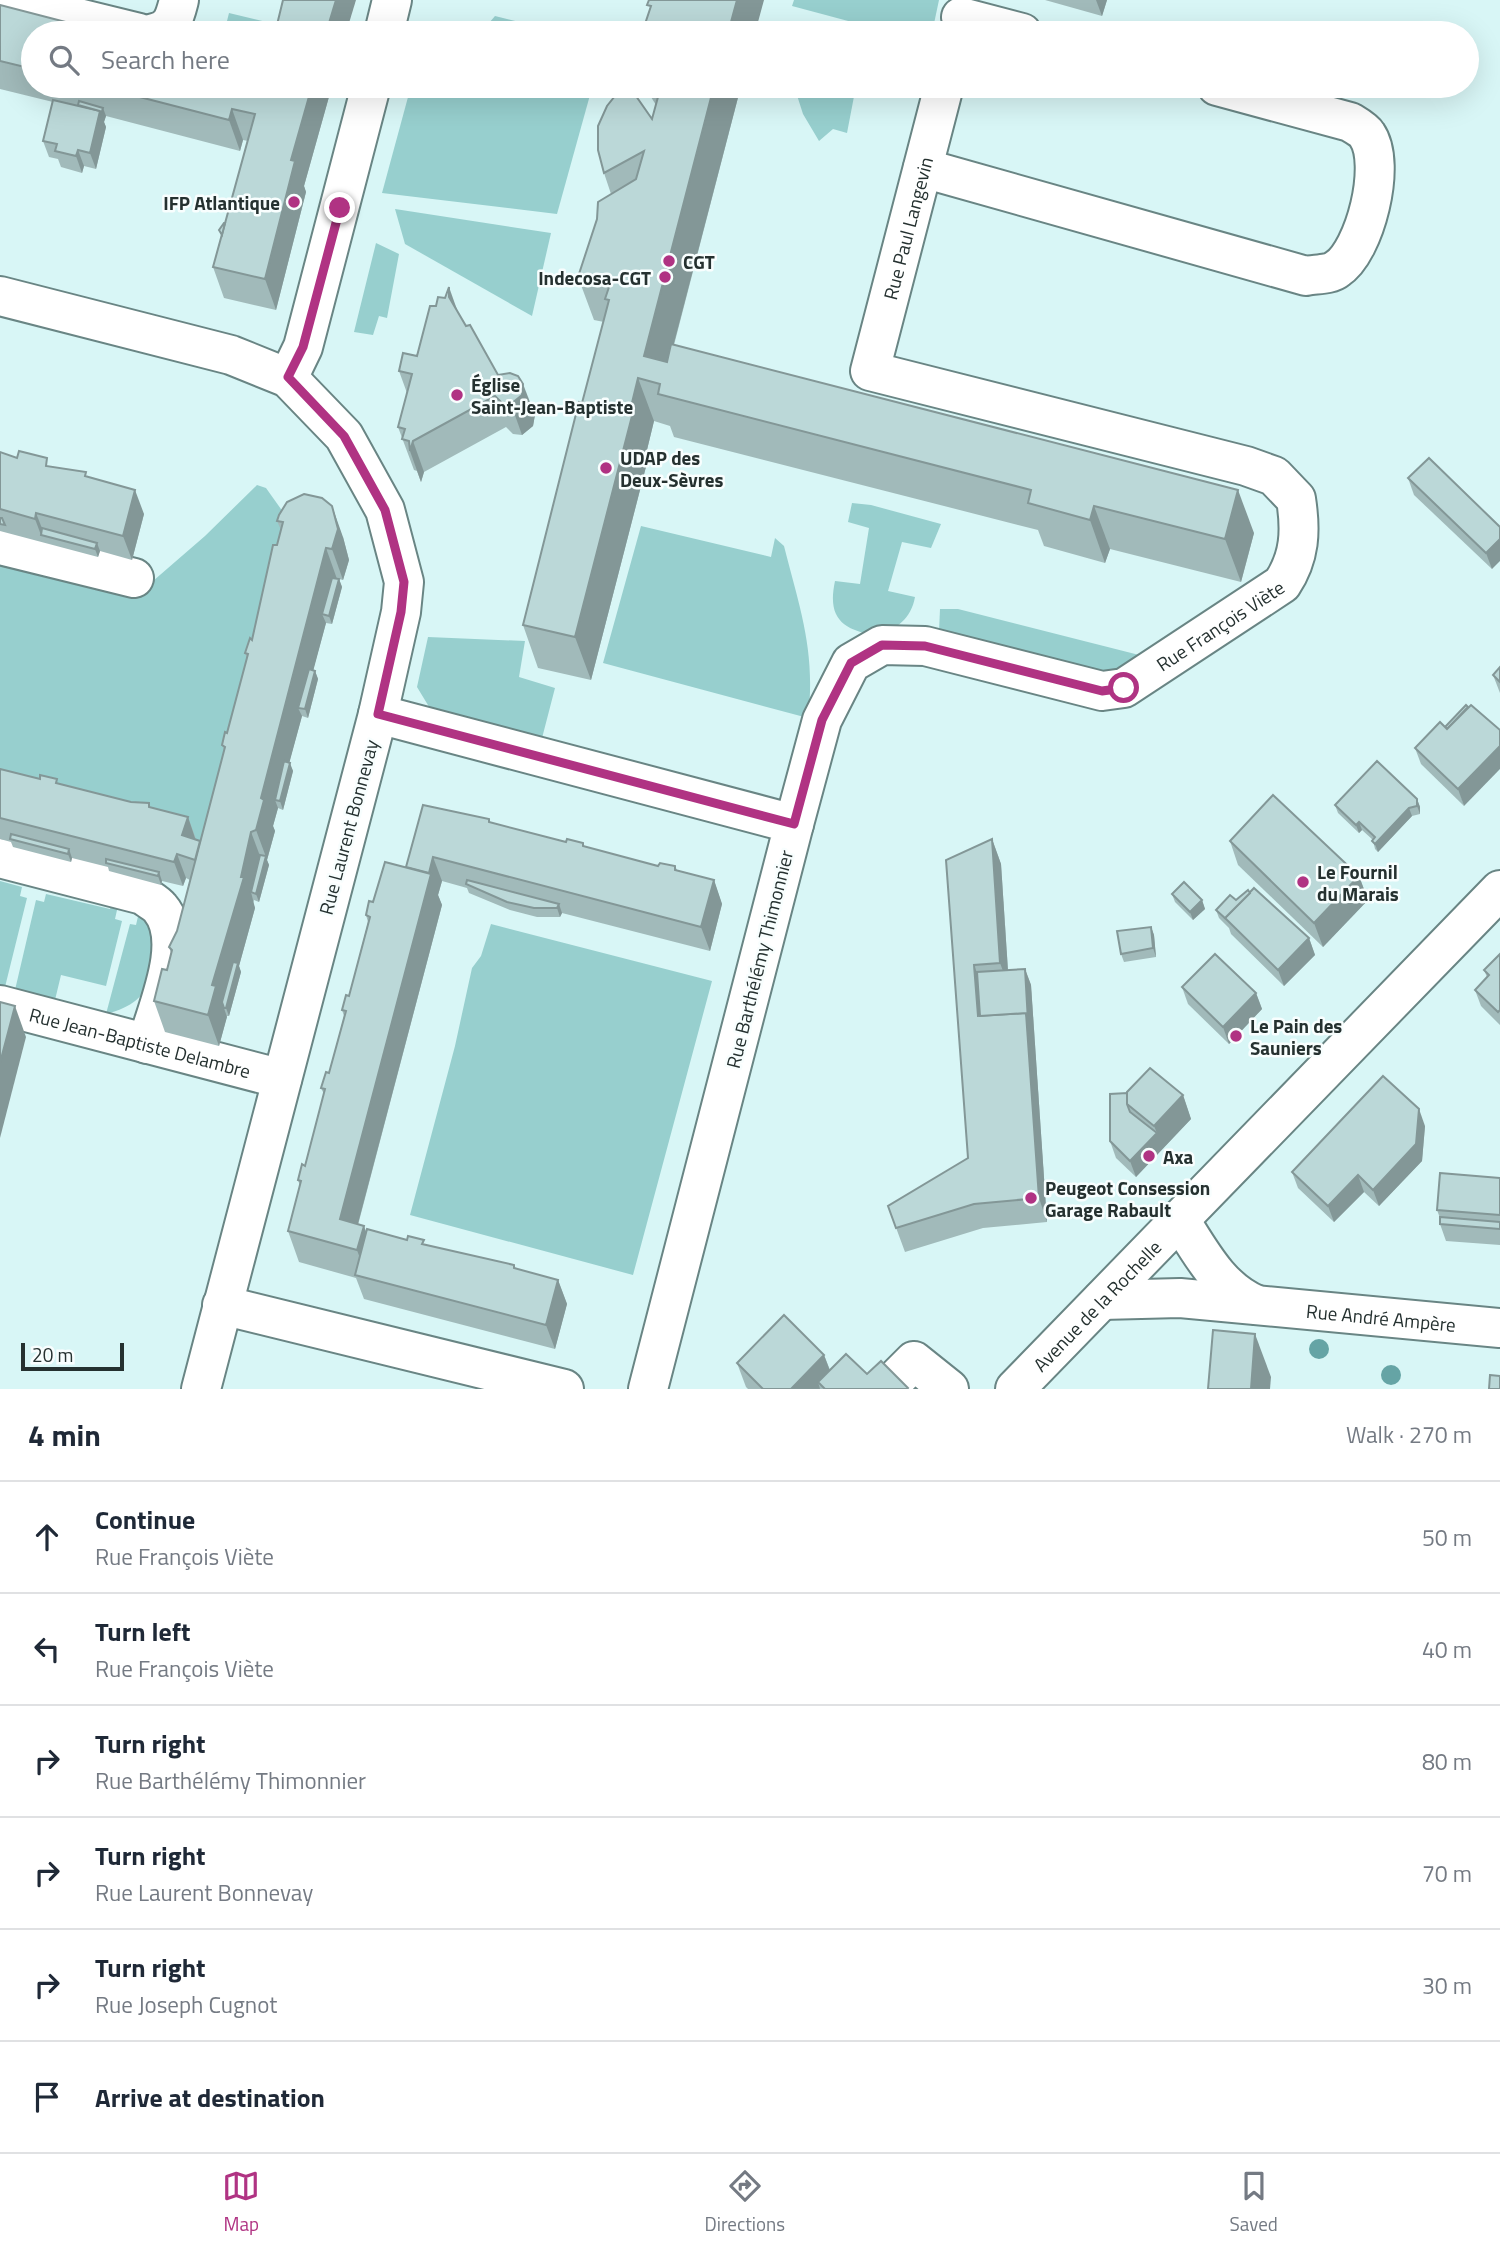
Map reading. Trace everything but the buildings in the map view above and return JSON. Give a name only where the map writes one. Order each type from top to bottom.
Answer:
[{"type":"street","points":[[5,0],[90,21]]},
{"type":"street","points":[[174,21],[179,0]]},
{"type":"street","points":[[387,21],[392,0]]},
{"type":"street","points":[[288,377],[303,347],[368,98]]},
{"type":"street","name":"Rue Paul Langevin","points":[[870,371],[941,98]]},
{"type":"street","points":[[923,168],[1306,276],[1335,271],[1353,254],[1375,184],[1376,162],[1367,135],[1350,122],[1261,98]]},
{"type":"street","name":"Rue Laurent Bonnevay","points":[[0,296],[231,355],[288,377],[344,436],[385,510],[404,582],[401,612],[378,714],[201,1389]]},
{"type":"street","name":"Rue François Viète","points":[[794,824],[822,720],[851,663],[882,645],[925,646],[1102,691],[1124,688],[1282,584],[1293,567],[1298,544],[1296,499],[1274,476],[1246,466],[870,371]]},
{"type":"street","points":[[0,545],[134,578]]},
{"type":"street","name":"Rue Barthélémy Thimonnier","points":[[378,714],[794,824],[648,1389]]},
{"type":"street","points":[[0,858],[143,895],[160,907],[169,922],[174,946],[147,1044]]},
{"type":"street","name":"Avenue de la Rochelle","points":[[1016,1389],[1500,890]]},
{"type":"street","name":"Rue Jean-Baptiste Delambre","points":[[0,1005],[282,1079]]},
{"type":"street","name":"Rue André Ampère","points":[[1180,1220],[1227,1287],[1242,1299],[1262,1307]]},
{"type":"street","name":"Rue André Ampère","points":[[1102,1300],[1180,1298],[1500,1328]]},
{"type":"street","points":[[222,1305],[564,1389]]},
{"type":"street","points":[[886,1389],[914,1361],[948,1389]]},
{"type":"shaded area","points":[[794,0],[939,0],[935,21],[848,21],[792,6]]},
{"type":"shaded area","points":[[229,13],[262,21],[227,21]]},
{"type":"shaded area","points":[[495,16],[516,21],[491,21]]},
{"type":"shaded area","points":[[408,98],[589,98],[557,214],[382,193]]},
{"type":"shaded area","points":[[798,98],[854,98],[847,133],[833,129],[819,141],[803,114]]},
{"type":"shaded area","points":[[395,209],[551,233],[532,316],[405,244]]},
{"type":"shaded area","points":[[376,243],[399,254],[387,318],[379,316],[373,335],[354,332]]},
{"type":"shaded area","points":[[257,485],[266,488],[298,533],[213,866],[191,860],[196,841],[0,790],[0,561],[138,594],[205,536]]},
{"type":"shaded area","points":[[852,503],[871,505],[941,524],[931,548],[902,542],[888,591],[915,597],[913,605],[902,622],[878,636],[846,626],[840,620],[833,604],[835,581],[860,584],[869,528],[848,522]]},
{"type":"shaded area","points":[[641,526],[771,557],[775,538],[784,546],[808,651],[808,718],[603,663]]},
{"type":"shaded area","points":[[940,609],[958,609],[1147,657],[1113,678],[939,632]]},
{"type":"shaded area","points":[[428,637],[525,641],[519,677],[555,688],[541,742],[434,715],[417,687]]},
{"type":"shaded area","points":[[0,881],[22,887],[20,896],[27,898],[5,987],[0,985]]},
{"type":"shaded area","points":[[46,894],[110,909],[113,900],[119,901],[115,919],[122,921],[106,986],[61,975],[55,1000],[15,990],[36,900],[44,902]]},
{"type":"shaded area","points":[[140,908],[154,923],[149,981],[136,1000],[106,1014],[130,924],[136,925]]},
{"type":"shaded area","points":[[491,924],[712,981],[633,1275],[410,1215],[455,1046],[472,968],[481,956]]},
{"type":"place","name":"IFP Atlantique","points":[[294,202]]},
{"type":"place","name":"CGT","points":[[669,261]]},
{"type":"place","name":"Indecosa-CGT","points":[[665,277]]},
{"type":"place","name":"Église Saint-Jean-Baptiste","points":[[457,395]]},
{"type":"place","name":"UDAP des Deux-Sèvres","points":[[606,468]]},
{"type":"place","name":"Le Fournil du Marais","points":[[1303,882]]},
{"type":"place","name":"Le Pain des Sauniers","points":[[1236,1036]]},
{"type":"place","name":"Axa","points":[[1149,1156]]},
{"type":"place","name":"Peugeot Consession Garage Rabault","points":[[1031,1198]]},
{"type":"route","points":[[340,208],[303,347],[288,377],[344,436],[385,510],[404,582],[401,612],[378,714],[794,824],[822,720],[851,663],[882,645],[925,646],[1102,691],[1124,688]]}]
